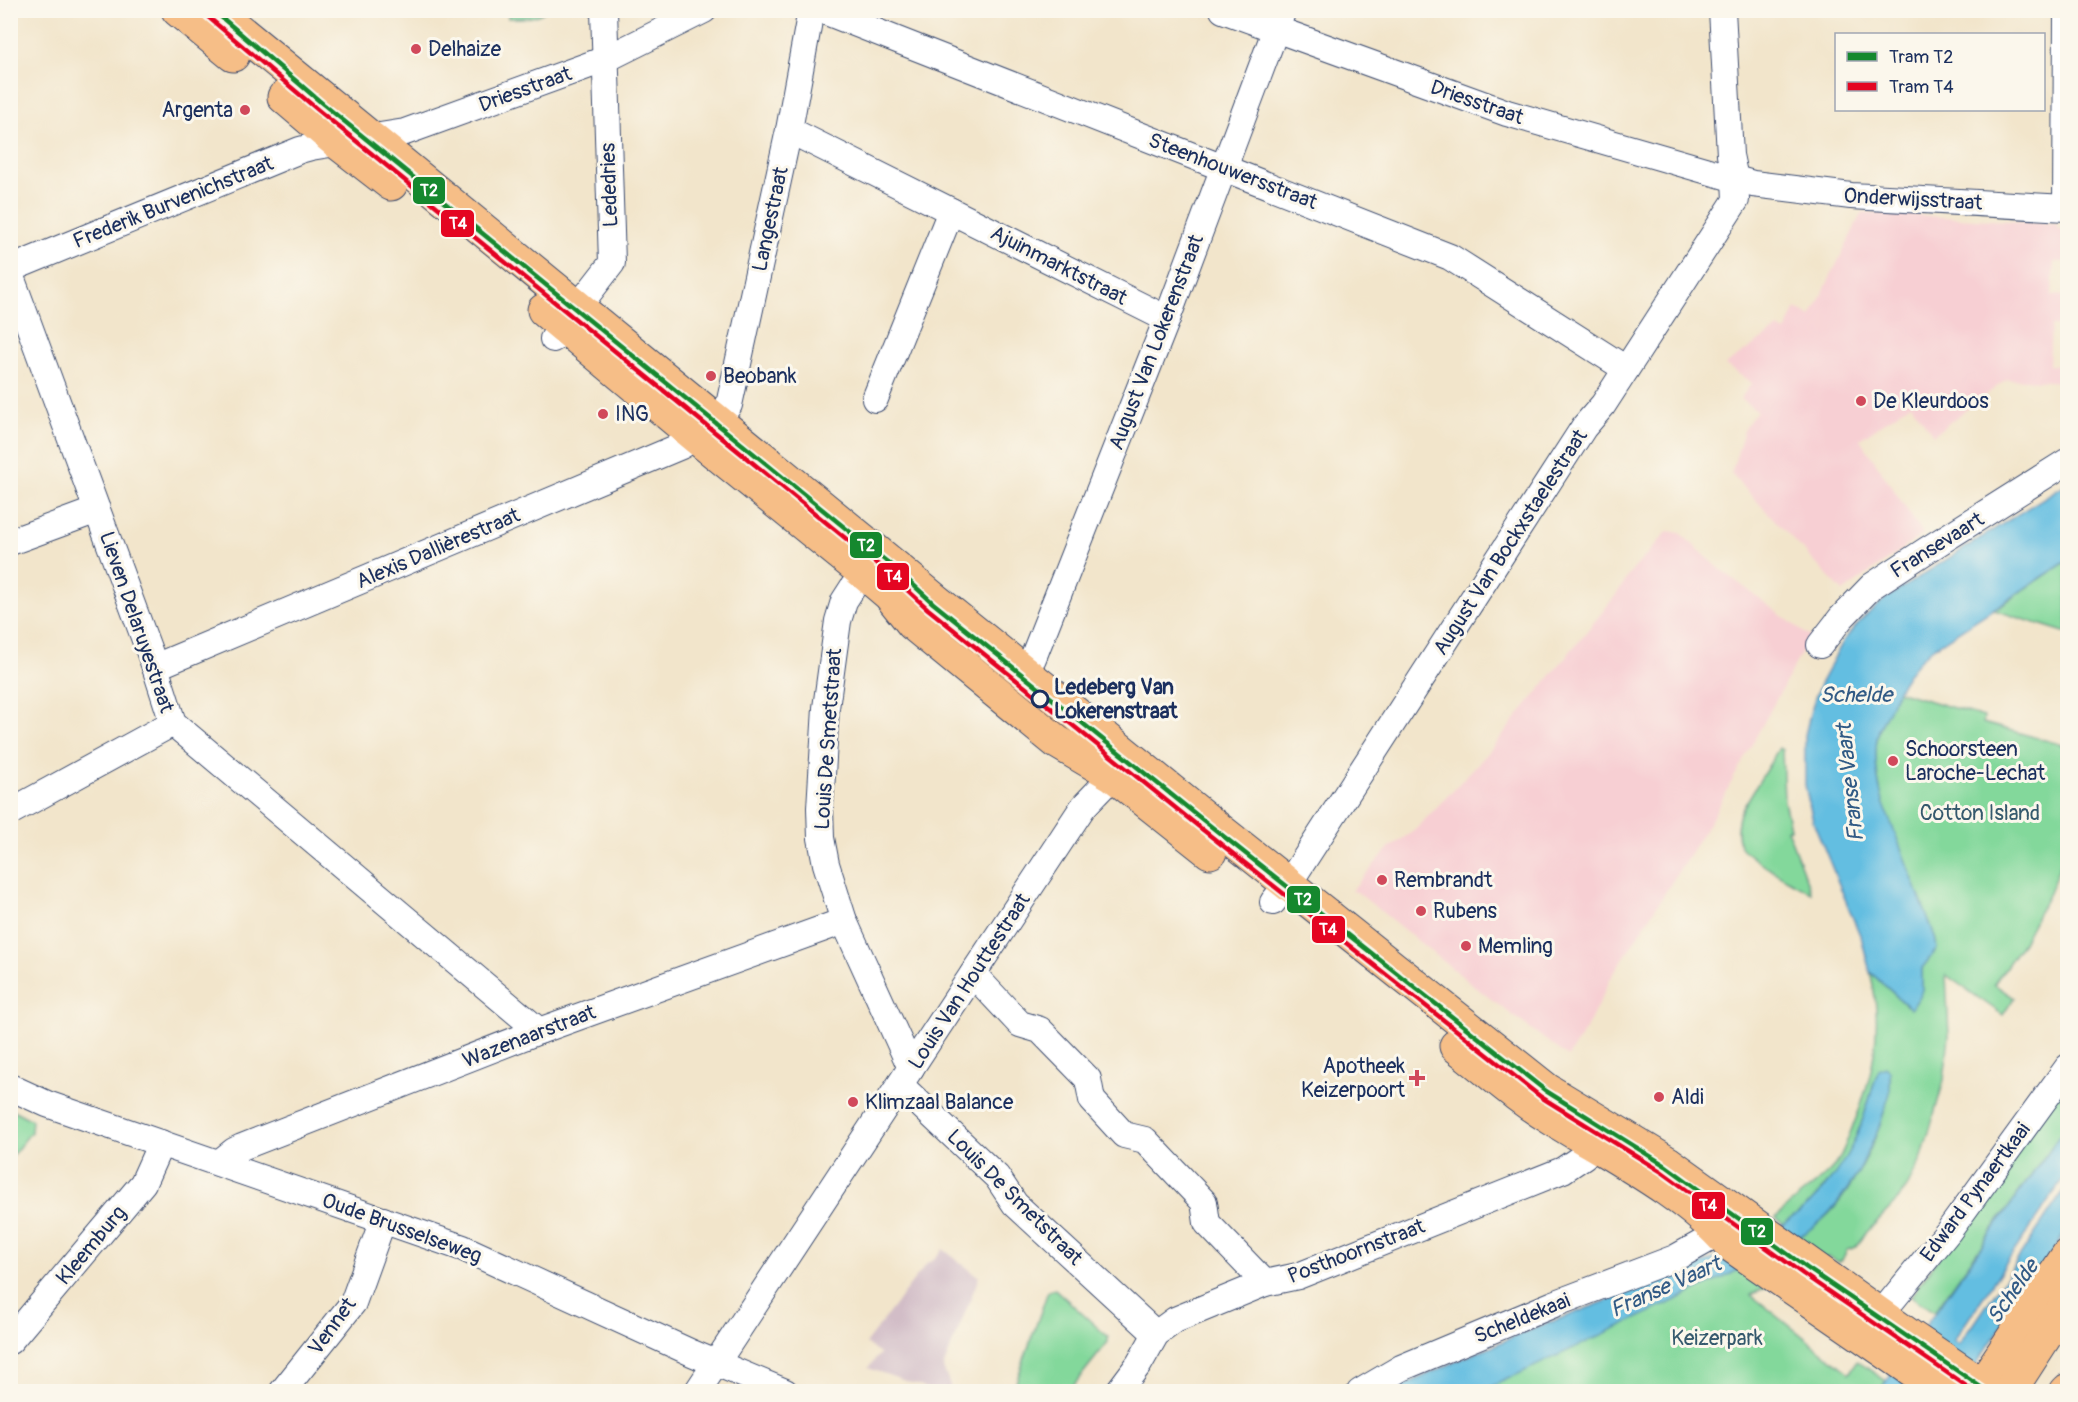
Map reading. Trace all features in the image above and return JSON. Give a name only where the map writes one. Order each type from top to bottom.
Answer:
[{"type":"main road","points":[[178,10],[353,140]]},
{"type":"main road","points":[[214,10],[353,140],[376,171],[564,324],[1023,671],[1122,766],[1280,893],[1547,1090],[1598,1133],[1668,1163],[1738,1231],[1781,1281],[1904,1347],[1986,1387]]},
{"type":"main road","points":[[878,561],[889,594],[913,624],[1057,742],[1122,766]]},
{"type":"main road","points":[[1738,1231],[1811,1265],[1880,1315],[1904,1347],[1944,1392]]},
{"type":"main road","points":[[1986,1387],[2067,1255]]},
{"type":"main road","points":[[1986,1387],[2067,1301]]},
{"type":"main road","points":[[2032,1392],[2067,1339]]},
{"type":"street","name":"Lededries","points":[[564,324],[612,263],[604,10]]},
{"type":"street","name":"Driesstraat","points":[[353,140],[405,132],[606,59],[704,10]]},
{"type":"street","name":"Langestraat","points":[[706,430],[729,405],[789,130],[811,10]]},
{"type":"street","name":"Steenhouwersstraat","points":[[821,10],[1450,257],[1626,369]]},
{"type":"street","name":"Driesstraat","points":[[1223,10],[1279,20],[1507,113],[1736,179]]},
{"type":"street","points":[[1722,10],[1730,155],[1736,179]]},
{"type":"street","points":[[2066,182],[2067,10]]},
{"type":"street","name":"August Van Lokerenstraat","points":[[1023,671],[1033,658],[1167,319],[1279,20]]},
{"type":"street","name":"Ajuinmarktstraat","points":[[789,130],[1167,319]]},
{"type":"street","name":"Frederik Burvenichstraat","points":[[10,269],[300,150],[353,140]]},
{"type":"street","name":"Onderwijsstraat","points":[[1736,179],[1753,184],[1851,196],[2066,208],[2066,182]]},
{"type":"street","name":"August Van Bockxstaelestraat","points":[[1280,893],[1584,427],[1603,405],[1736,200],[1736,179]]},
{"type":"street","points":[[875,399],[951,211]]},
{"type":"street","name":"Lieven Delaruyestraat","points":[[10,274],[155,667],[173,723],[539,1031]]},
{"type":"street","name":"Alexis Dallièrestraat","points":[[155,667],[681,446],[706,430]]},
{"type":"street","name":"Fransevaart","points":[[1820,645],[1841,618],[1872,586],[2067,461]]},
{"type":"street","points":[[10,542],[97,510]]},
{"type":"street","name":"Louis De Smetstraat","points":[[878,561],[844,602],[838,621],[826,708],[821,838],[826,864],[844,921],[905,1077],[997,1177],[1015,1204],[1156,1334]]},
{"type":"street","points":[[10,812],[173,723]]},
{"type":"street","name":"Louis Van Houttestraat","points":[[697,1392],[1083,807],[1122,766]]},
{"type":"street","name":"Wazenaarstraat","points":[[219,1163],[242,1147],[539,1031],[844,921]]},
{"type":"street","points":[[973,974],[1020,1024],[1040,1030],[1088,1079],[1092,1100],[1124,1135],[1145,1140],[1204,1202],[1207,1223],[1265,1283]]},
{"type":"street","name":"Edward Pynaertkaai","points":[[1880,1315],[1947,1232],[2067,1067]]},
{"type":"street","name":"Oude Brusselseweg","points":[[10,1087],[47,1104],[463,1248],[785,1392]]},
{"type":"street","name":"Posthoornstraat","points":[[1118,1392],[1139,1364],[1156,1334],[1175,1320],[1265,1283],[1298,1276],[1563,1170],[1584,1156],[1598,1133]]},
{"type":"street","name":"Kleemburg","points":[[10,1341],[143,1183],[161,1143]]},
{"type":"street","name":"Vennet","points":[[282,1392],[353,1303],[383,1220]]},
{"type":"street","name":"Scheldekaai","points":[[1360,1392],[1372,1383],[1412,1364],[1554,1304],[1676,1258],[1738,1231]]},
{"type":"shaded area","name":"De Kleurdoos","points":[[1862,212],[2057,224],[2057,229],[2067,229],[2067,262],[2054,262],[2052,295],[2067,296],[2067,327],[2051,326],[2049,365],[2067,367],[2067,382],[2007,379],[1933,435],[1911,404],[1860,439],[1923,534],[1843,592],[1731,474],[1745,427],[1757,411],[1740,399],[1752,383],[1725,365],[1778,328],[1785,332],[1796,308],[1811,317]]},
{"type":"shaded area","points":[[1668,531],[1680,533],[1719,568],[1810,637],[1711,820],[1611,978],[1586,1029],[1568,1057],[1483,993],[1357,892],[1351,891],[1387,850],[1415,830],[1488,753],[1616,595],[1631,572]]},
{"type":"shaded area","points":[[943,1249],[979,1277],[943,1368],[951,1388],[934,1391],[868,1368],[880,1354],[866,1343],[928,1262],[931,1262]]},
{"type":"green space","points":[[508,10],[545,11],[533,17],[508,18]]},
{"type":"green space","points":[[2067,561],[2067,633],[1994,610]]},
{"type":"green space","points":[[1897,691],[1984,717],[1983,723],[2067,746],[2067,848],[2049,893],[2023,942],[1994,984],[2014,998],[2003,1015],[1946,975],[1949,1036],[1944,1080],[1922,1157],[1906,1189],[1856,1247],[1847,1250],[1842,1260],[1838,1262],[1828,1257],[1751,1295],[1849,1373],[1857,1361],[1886,1381],[1879,1391],[1482,1392],[1517,1373],[1697,1289],[1802,1233],[1822,1220],[1847,1192],[1869,1152],[1885,1108],[1890,1071],[1886,1067],[1876,1077],[1862,1124],[1842,1167],[1808,1205],[1784,1224],[1776,1218],[1834,1166],[1843,1151],[1858,1114],[1870,1074],[1876,1034],[1874,993],[1870,972],[1907,1006],[1913,1007],[1922,989],[1922,968],[1937,949],[1935,937],[1894,836],[1878,781],[1876,756],[1878,734]]},
{"type":"green space","points":[[1779,748],[1782,750],[1784,801],[1790,828],[1787,829],[1811,892],[1752,857],[1744,851],[1737,837],[1740,813]]},
{"type":"green space","points":[[2067,1080],[2067,1125],[1934,1312],[1911,1296]]},
{"type":"green space","points":[[11,1109],[32,1120],[31,1132],[11,1157]]},
{"type":"green space","points":[[1055,1289],[1108,1337],[1108,1342],[1069,1391],[1013,1391],[1048,1291]]},
{"type":"water","name":"Schelde","points":[[2067,483],[2067,561],[1925,655],[1903,682],[1878,733],[1876,768],[1883,802],[1935,937],[1937,949],[1922,968],[1922,989],[1911,1009],[1870,972],[1862,940],[1813,821],[1805,785],[1805,735],[1811,710],[1819,686],[1844,640],[1863,618],[1886,598]]},
{"type":"water","name":"Franse Vaart","points":[[1886,1067],[1890,1071],[1890,1093],[1878,1130],[1857,1175],[1837,1204],[1805,1233],[1727,1276],[1482,1391],[1391,1392],[1509,1339],[1707,1262],[1752,1241],[1789,1220],[1823,1190],[1844,1161],[1859,1130],[1879,1070]]},
{"type":"water","name":"Schelde","points":[[2067,1125],[2067,1230],[1958,1391],[1879,1392]],"holes":[[[2062,1181],[2066,1185],[2061,1195],[1959,1344],[1954,1340]]]},
{"type":"tram line","name":"T2","points":[[213,10],[323,104],[897,570],[933,603],[1546,1091],[1666,1166],[1807,1268],[1988,1392]]},
{"type":"tram line","name":"T4","points":[[207,16],[318,110],[892,576],[928,609],[1541,1097],[1662,1172],[1803,1274],[1975,1392]]},
{"type":"place","name":"Delhaize","points":[[416,49]]},
{"type":"place","name":"Argenta","points":[[245,110]]},
{"type":"place","name":"Beobank","points":[[711,376]]},
{"type":"place","name":"De Kleurdoos","points":[[1861,401]]},
{"type":"place","name":"ING","points":[[603,414]]},
{"type":"place","name":"Ledeberg Van Lokerenstraat","points":[[1040,699]]},
{"type":"place","name":"Schoorsteen Laroche-Lechat","points":[[1893,761]]},
{"type":"place","name":"Rembrandt","points":[[1382,880]]},
{"type":"place","name":"Rubens","points":[[1421,911]]},
{"type":"place","name":"Memling","points":[[1466,946]]},
{"type":"place","name":"Apotheek Keizerpoort","points":[[1417,1078]]},
{"type":"place","name":"Aldi","points":[[1659,1097]]},
{"type":"place","name":"Klimzaal Balance","points":[[853,1102]]},
{"type":"park label","name":"Cotton Island","points":[[1980,813]]},
{"type":"park label","name":"Keizerpark","points":[[1717,1338]]}]
